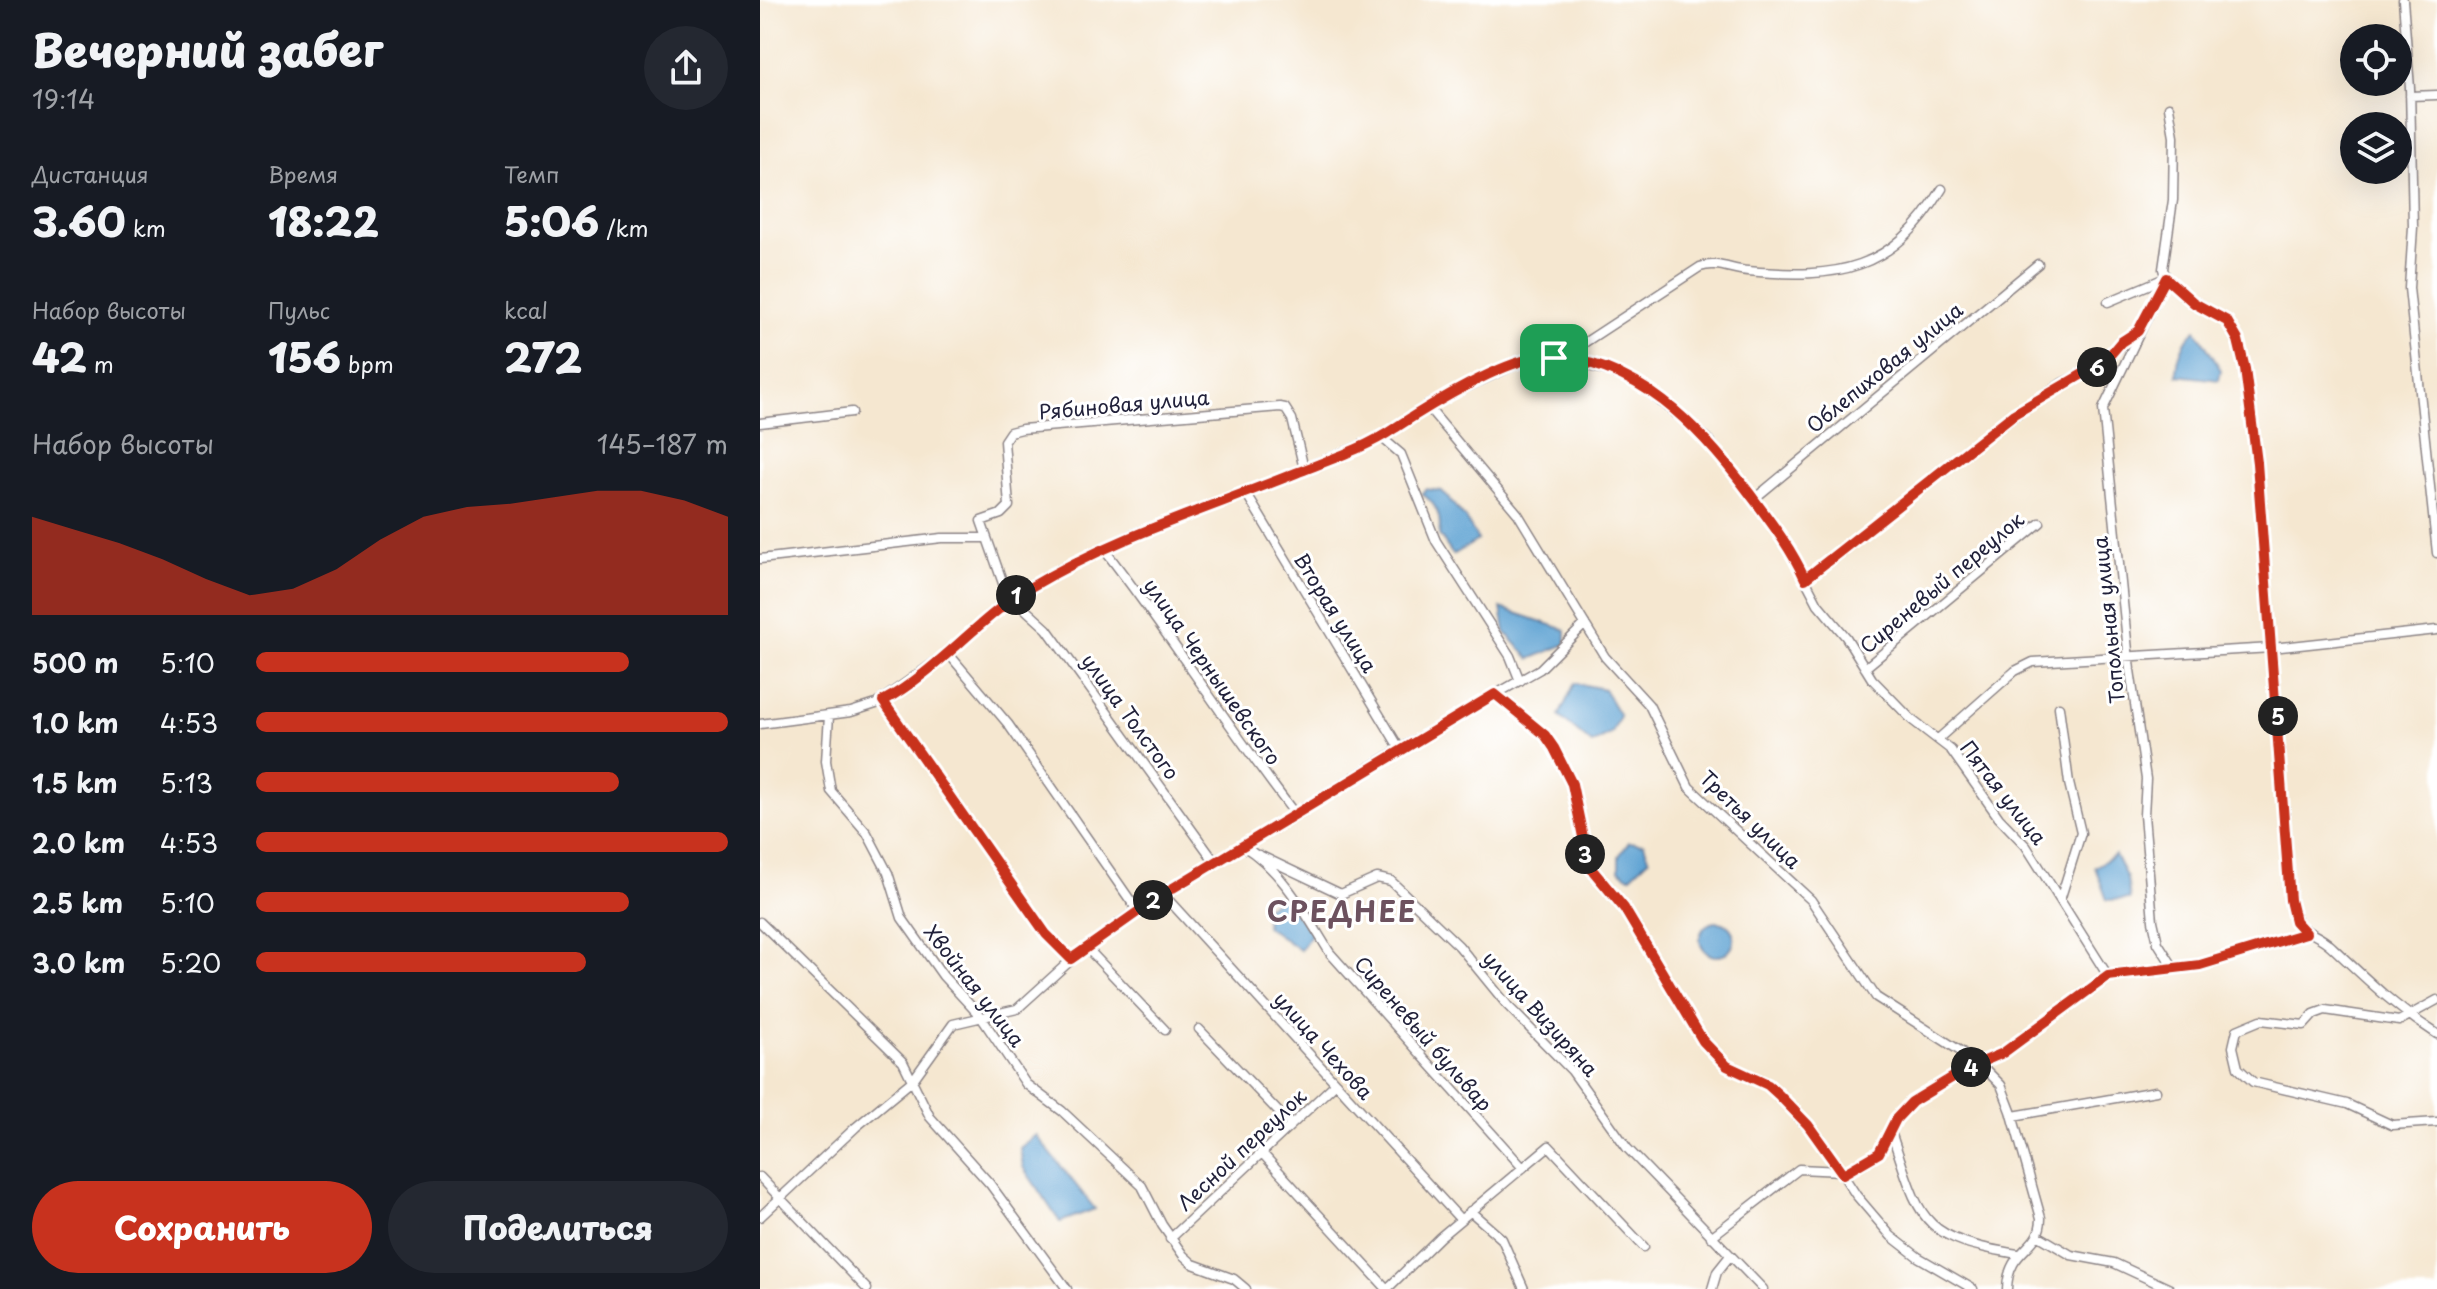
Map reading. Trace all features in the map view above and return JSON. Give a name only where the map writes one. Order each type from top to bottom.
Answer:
[{"type":"street","points":[[2403,0],[2405,24]]},
{"type":"street","points":[[2412,96],[2437,95]]},
{"type":"street","points":[[2410,96],[2413,227],[2409,288],[2437,553]]},
{"type":"street","points":[[2169,107],[2175,152],[2173,213],[2162,260],[2166,278],[2194,303],[2227,321],[2242,353],[2257,463],[2290,900],[2295,921],[2306,933],[2329,945],[2379,994],[2437,1034]]},
{"type":"street","points":[[760,724],[829,716],[883,701],[948,653],[1010,599],[1103,548],[1381,437],[1427,406],[1521,362],[1554,358],[1611,329],[1708,264],[1745,271],[1824,273],[1875,261],[1928,213],[1942,189]]},
{"type":"street","name":"Облепиховая улица","points":[[1754,499],[2038,264]]},
{"type":"street","points":[[2108,302],[2166,278]]},
{"type":"street","name":"Топольная улица","points":[[2166,278],[2103,409],[2128,656],[2146,779],[2144,815],[2153,921],[2158,943],[2174,968]]},
{"type":"street","points":[[1805,579],[1995,429],[2062,383],[2097,367],[2121,342],[2138,331]]},
{"type":"street","name":"Пятая улица","points":[[1554,358],[1609,371],[1648,390],[1707,438],[1786,543],[1818,604],[1846,637],[1865,668],[1899,709],[1938,739],[1959,760],[1999,818],[2026,846],[2108,976]]},
{"type":"street","name":"Третья улица","points":[[1427,406],[1512,506],[1613,668],[1649,705],[1689,787],[1811,900],[1876,997],[1979,1063],[2001,1085],[2040,1208],[2039,1236]]},
{"type":"street","name":"Рябиновая улица","points":[[986,538],[981,521],[1001,514],[1009,506],[1004,441],[1010,432],[1022,429],[1280,407],[1285,408],[1292,419],[1304,469]]},
{"type":"street","points":[[760,423],[852,412]]},
{"type":"street","points":[[1381,437],[1401,454],[1436,541],[1510,656],[1520,681]]},
{"type":"street","name":"Вторая улица","points":[[1246,493],[1400,749]]},
{"type":"street","name":"Сиреневый переулок","points":[[1865,668],[2040,523]]},
{"type":"street","points":[[760,559],[942,538],[986,538],[1010,599]]},
{"type":"street","name":"улица Чернышевского","points":[[1103,548],[1155,617],[1222,719],[1295,814]]},
{"type":"street","name":"улица Толстого","points":[[1010,599],[1047,629],[1215,862]]},
{"type":"street","points":[[760,1217],[913,1080],[948,1029],[960,1021],[1017,1009],[1071,959],[1137,910],[1400,749],[1553,660],[1585,624]]},
{"type":"street","points":[[1938,739],[2024,665],[2046,660],[2272,648],[2437,630]]},
{"type":"street","points":[[948,653],[1008,724],[1137,910]]},
{"type":"street","points":[[1495,694],[1538,728],[1554,748],[1572,784],[1589,866],[1624,908],[1703,1041],[1727,1066],[1768,1085],[1808,1125],[1891,1236],[1918,1257],[1973,1289]]},
{"type":"street","points":[[883,701],[1046,934],[1071,959]]},
{"type":"street","points":[[2059,707],[2069,783],[2081,833],[2060,900]]},
{"type":"street","name":"Хвойная улица","points":[[829,716],[826,761],[831,791],[858,820],[882,859],[902,918],[953,989],[981,1017],[1026,1084],[1062,1111],[1142,1186],[1170,1239],[1193,1264],[1234,1279],[1246,1289]]},
{"type":"street","name":"Сиреневый бульвар","points":[[1243,846],[1259,855],[1314,924],[1330,953],[1523,1168]]},
{"type":"street","name":"улица Визиряна","points":[[1259,855],[1341,894],[1377,878],[1391,881],[1459,946],[1508,1006],[1572,1071],[1627,1148],[1763,1289]]},
{"type":"street","name":"улица Чехова","points":[[1163,894],[1460,1219]]},
{"type":"street","points":[[760,922],[888,1046],[913,1080],[924,1108],[990,1184],[1067,1289]]},
{"type":"street","points":[[1711,1237],[1799,1169],[1842,1173],[1879,1153],[1903,1109],[1979,1063],[2003,1053],[2108,976],[2200,965],[2306,933]]},
{"type":"street","points":[[1086,947],[1165,1030]]},
{"type":"street","points":[[2437,1000],[2409,1016],[2384,1021],[2325,1010],[2314,1014],[2304,1025],[2251,1021],[2237,1030],[2233,1047],[2238,1068],[2253,1082],[2337,1101],[2392,1125],[2437,1122]]},
{"type":"street","points":[[1199,1029],[1291,1125]]},
{"type":"street","name":"Лесной переулок","points":[[1170,1239],[1336,1083]]},
{"type":"street","points":[[2013,1116],[2156,1091]]},
{"type":"street","points":[[1890,1131],[1916,1206],[1928,1224],[1973,1245],[2018,1254]]},
{"type":"street","points":[[1261,1152],[1391,1288],[1460,1219],[1549,1146],[1644,1247]]},
{"type":"street","points":[[760,1177],[867,1289]]},
{"type":"street","points":[[1470,1211],[1502,1239],[1524,1289]]},
{"type":"street","points":[[2007,1289],[2009,1271],[2018,1254],[2039,1236],[2071,1255],[2114,1263],[2170,1289]]},
{"type":"street","points":[[1712,1289],[1717,1272],[1729,1257]]},
{"type":"water","points":[[2196,330],[2221,370],[2219,380],[2177,375],[2182,350]]},
{"type":"water","points":[[1425,489],[1442,491],[1466,519],[1478,540],[1453,555],[1439,535],[1439,517],[1435,507],[1422,494]]},
{"type":"water","points":[[1501,608],[1566,630],[1566,644],[1530,659],[1505,632]]},
{"type":"water","points":[[1575,683],[1604,689],[1620,716],[1612,733],[1592,744],[1559,716]]},
{"type":"water","points":[[1629,842],[1644,844],[1649,859],[1630,877],[1619,870],[1619,856]]},
{"type":"water","points":[[2115,855],[2127,878],[2130,899],[2107,900],[2095,867]]},
{"type":"water","points":[[1282,898],[1312,933],[1300,950],[1266,926],[1265,907]]},
{"type":"water","points":[[1717,922],[1729,927],[1734,939],[1729,951],[1717,956],[1705,951],[1700,939],[1705,927]]},
{"type":"water","points":[[1036,1135],[1095,1209],[1060,1222],[1023,1167],[1020,1148]]},
{"type":"district","name":"СРЕДНЕЕ","points":[[1342,912]]},
{"type":"route","points":[[2166,278],[2194,303],[2221,316],[2238,340],[2245,369],[2257,463],[2290,900],[2295,921],[2306,933],[2200,965],[2108,976],[2038,1024],[2003,1053],[1968,1068],[1912,1102],[1896,1119],[1879,1153],[1843,1174],[1808,1125],[1779,1095],[1768,1085],[1727,1066],[1703,1041],[1624,908],[1589,866],[1572,784],[1554,748],[1545,735],[1495,694],[1137,910],[1071,959],[1060,950],[883,701],[948,653],[1010,599],[1082,558],[1132,535],[1246,493],[1381,437],[1430,404],[1521,362],[1533,358],[1554,358],[1609,371],[1636,382],[1697,428],[1717,449],[1774,526],[1805,579],[2014,414],[2062,383],[2105,361],[2121,342],[2138,331],[2166,278]]}]
